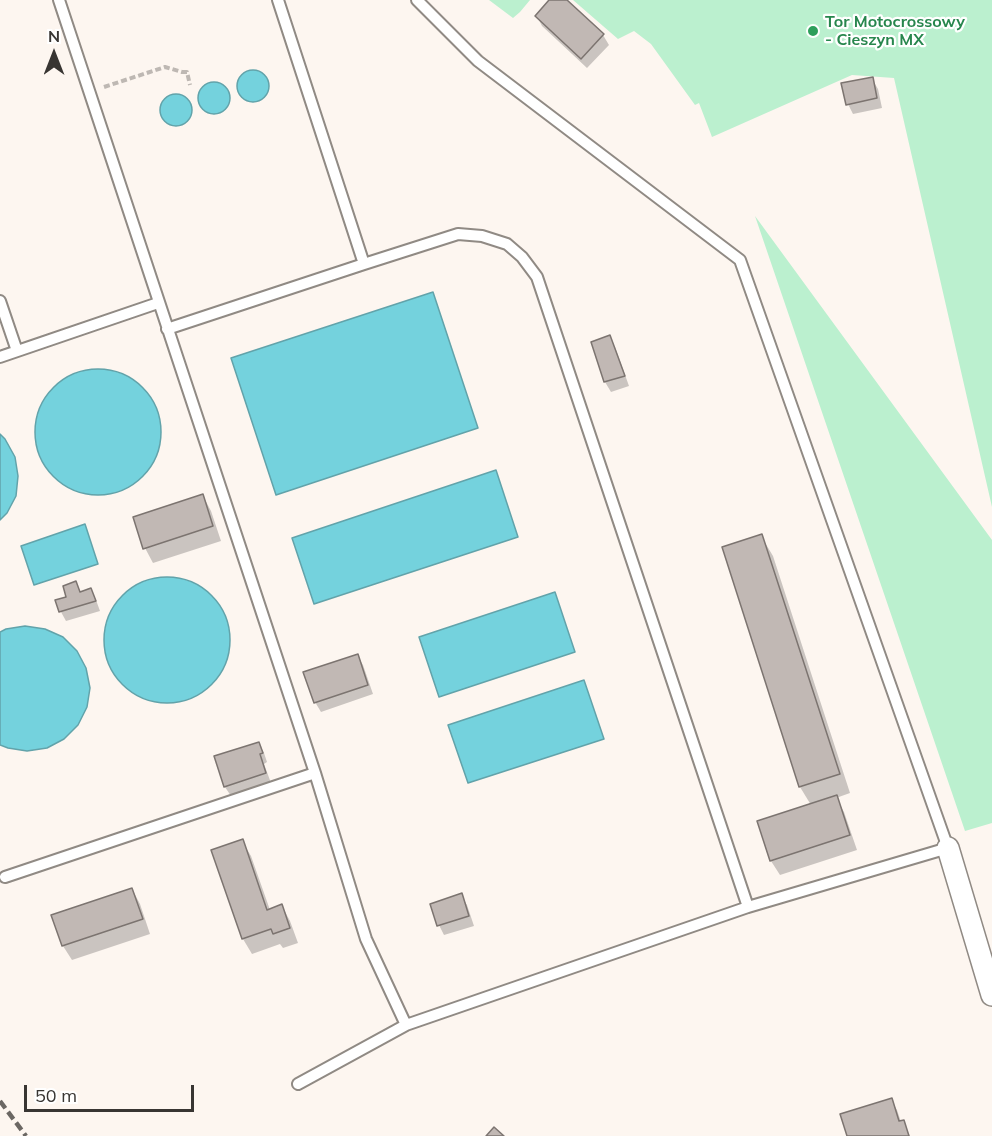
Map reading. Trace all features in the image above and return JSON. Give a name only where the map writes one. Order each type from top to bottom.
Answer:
[{"type":"street","points":[[948,848],[992,995]]},
{"type":"lane","points":[[59,0],[315,772],[366,939],[406,1025]]},
{"type":"lane","points":[[278,0],[364,264]]},
{"type":"lane","points":[[298,1084],[406,1025],[748,907],[948,848],[740,260],[478,62],[417,0]]},
{"type":"lane","points":[[167,329],[458,234],[482,236],[507,244],[522,257],[537,277],[748,907]]},
{"type":"lane","points":[[0,301],[17,351]]},
{"type":"lane","points":[[0,357],[158,303]]},
{"type":"lane","points":[[5,877],[315,772]]},
{"type":"path","points":[[89,92],[165,67],[186,72],[190,85]]},
{"type":"green space","points":[[489,0],[530,0],[513,18]]},
{"type":"green space","points":[[573,0],[992,0],[992,507],[894,78],[852,75],[712,137],[699,103],[695,105],[651,44],[634,31],[618,39]]},
{"type":"green space","points":[[755,216],[992,540],[992,823],[965,831]]},
{"type":"water","points":[[253,70],[264,75],[269,86],[264,97],[253,102],[242,97],[237,86],[242,75]]},
{"type":"water","points":[[214,82],[225,87],[230,98],[225,109],[214,114],[203,109],[198,98],[203,87]]},
{"type":"water","points":[[176,94],[187,99],[192,110],[187,121],[176,126],[165,121],[160,110],[165,99]]},
{"type":"water","points":[[433,292],[478,428],[276,495],[231,358]]},
{"type":"water","points":[[98,369],[122,374],[142,388],[156,408],[161,432],[156,456],[142,476],[122,490],[98,495],[74,490],[54,476],[40,456],[35,432],[40,408],[54,388],[74,374]]},
{"type":"water","points":[[0,434],[15,457],[18,476],[16,496],[7,513],[0,520]]},
{"type":"water","points":[[496,470],[518,537],[314,604],[292,538]]},
{"type":"water","points":[[85,524],[98,564],[34,585],[21,546]]},
{"type":"water","points":[[167,577],[191,582],[211,596],[225,616],[230,640],[225,664],[211,684],[191,698],[167,703],[143,698],[123,684],[109,664],[104,640],[109,616],[123,596],[143,582]]},
{"type":"water","points":[[555,592],[575,652],[439,697],[419,637]]},
{"type":"water","points":[[25,626],[45,629],[63,637],[77,651],[86,668],[90,688],[87,707],[78,725],[64,739],[47,748],[27,751],[0,745],[0,632]]},
{"type":"water","points":[[584,680],[604,739],[468,783],[448,725]]},
{"type":"building","points":[[549,0],[567,0],[604,34],[581,59],[535,16]]},
{"type":"building","points":[[873,77],[877,98],[846,105],[841,83]]},
{"type":"building","points":[[610,335],[625,376],[604,382],[591,342]]},
{"type":"building","points":[[203,494],[213,526],[143,549],[133,517]]},
{"type":"building","points":[[762,534],[840,774],[799,787],[722,547]]},
{"type":"building","points":[[76,581],[80,592],[91,588],[96,601],[59,612],[55,600],[66,597],[63,586]]},
{"type":"building","points":[[358,654],[368,685],[314,703],[303,672]]},
{"type":"building","points":[[259,742],[266,773],[224,787],[214,756]]},
{"type":"building","points":[[837,795],[850,835],[770,861],[757,821]]},
{"type":"building","points":[[243,839],[267,910],[282,904],[290,928],[273,934],[271,929],[242,939],[211,850]]},
{"type":"building","points":[[132,888],[143,919],[62,946],[51,915]]},
{"type":"building","points":[[462,893],[469,916],[437,926],[430,904]]},
{"type":"building","points":[[892,1098],[899,1121],[904,1120],[909,1136],[847,1136],[840,1114]]},
{"type":"building","points":[[494,1127],[504,1136],[486,1136]]},
{"type":"railway","points":[[0,1101],[26,1136]]},
{"type":"place","name":"Tor Motocrossowy - Cieszyn MX","points":[[813,31]]}]
